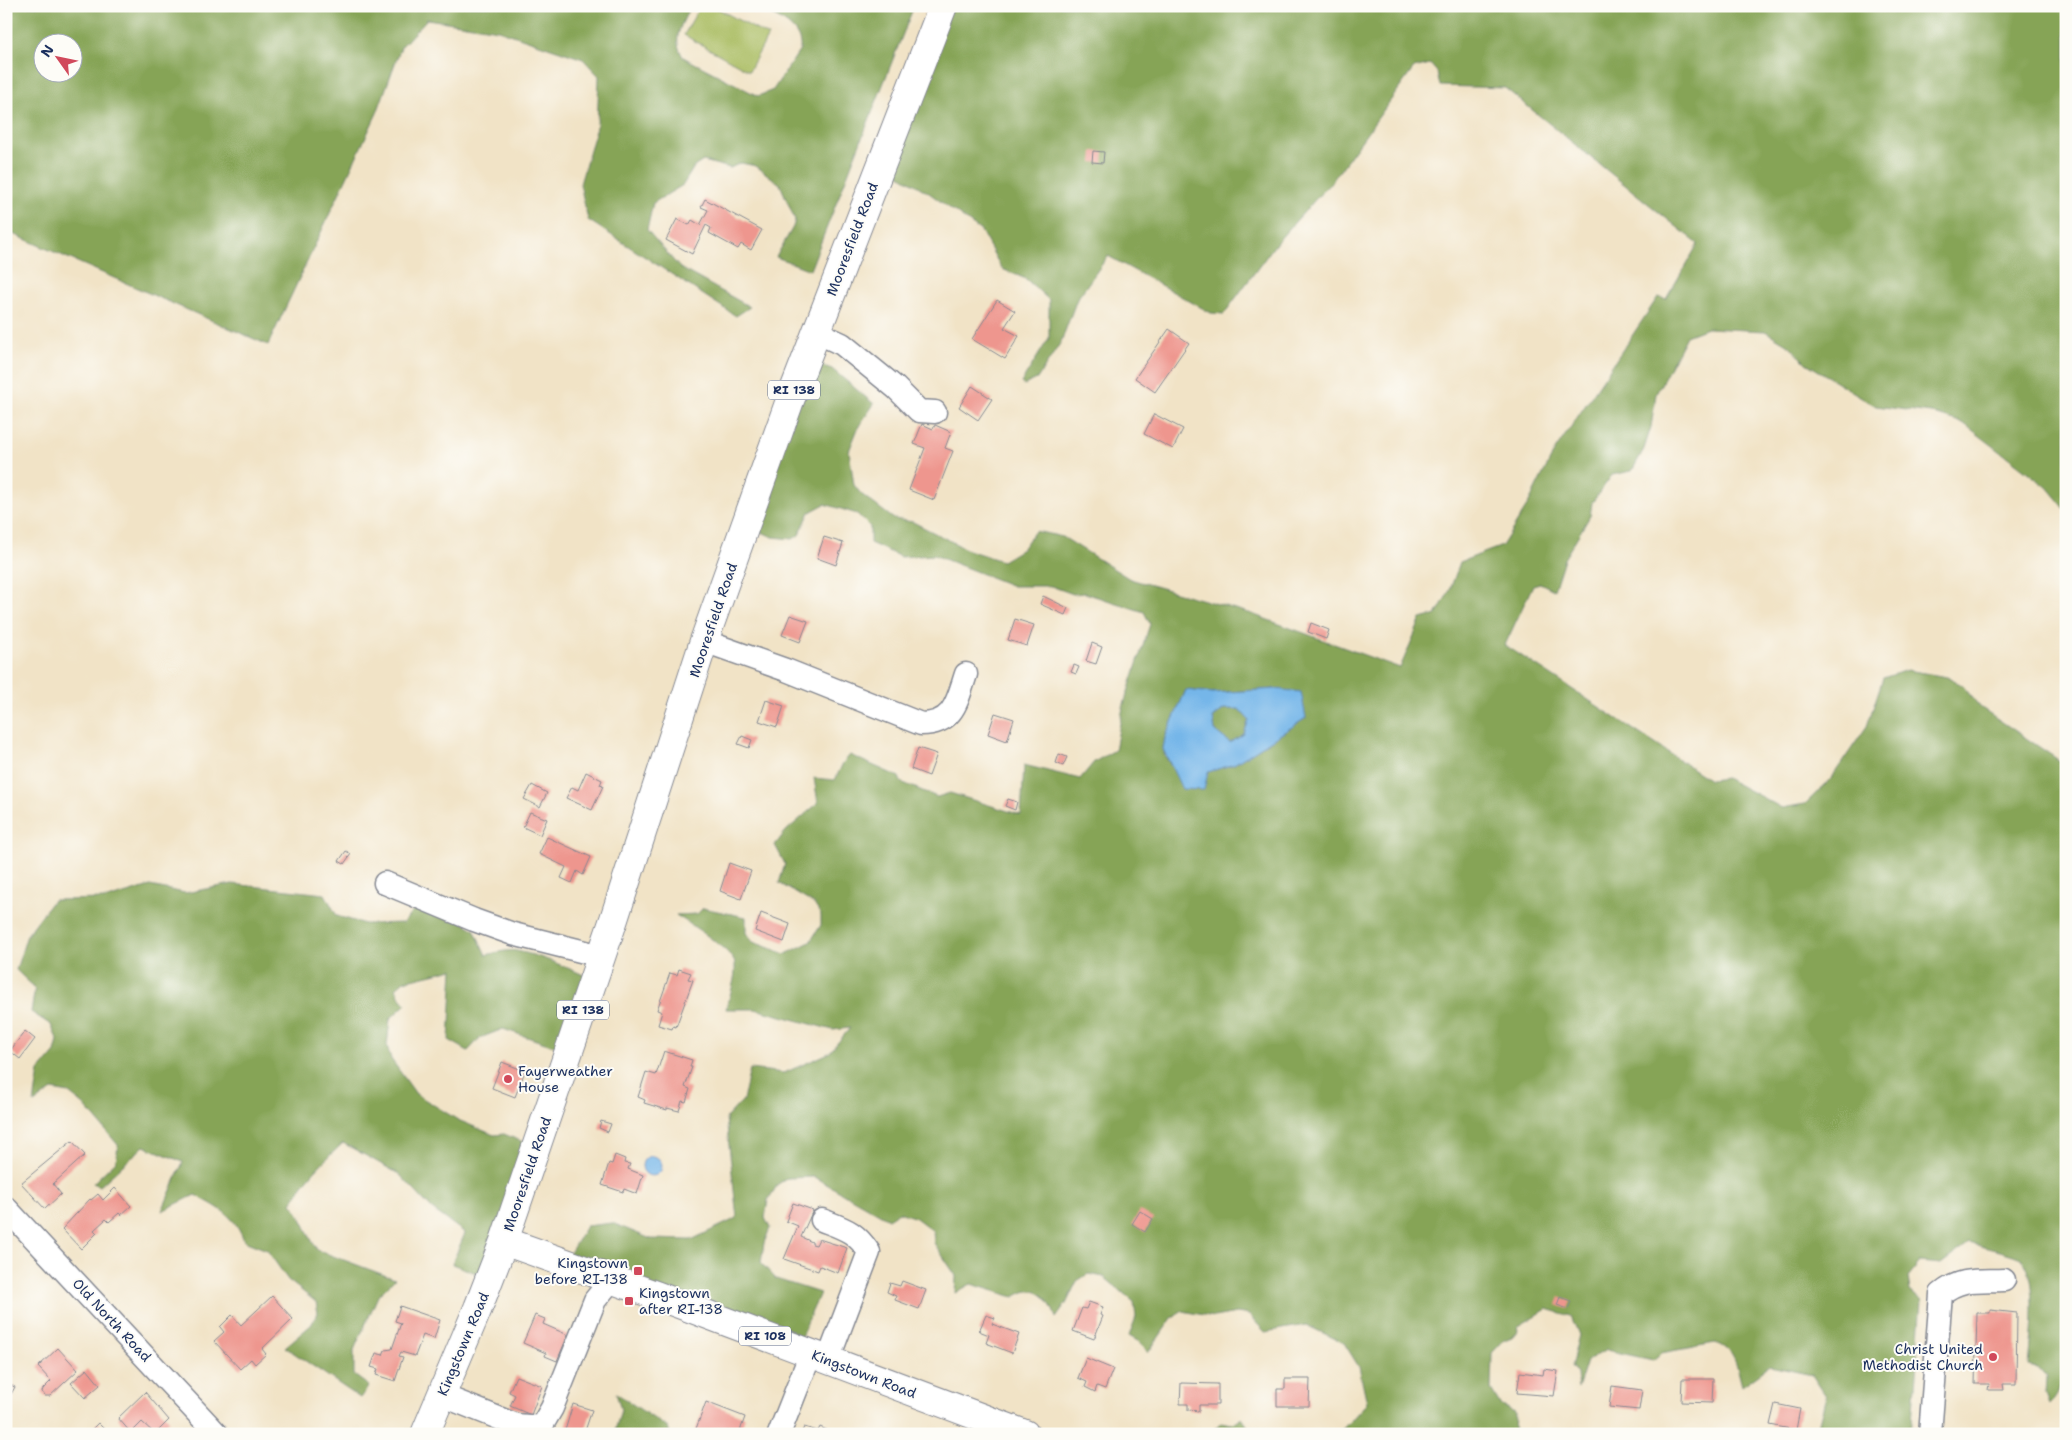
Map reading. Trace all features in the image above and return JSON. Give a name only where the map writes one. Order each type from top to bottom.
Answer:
[{"type":"main road","name":"Mooresfield Road","points":[[504,1240],[601,956],[704,641],[816,332],[943,6]]},
{"type":"main road","name":"Kingstown Road","points":[[425,1434],[478,1308],[504,1240],[1026,1434]]},
{"type":"street","points":[[816,332],[842,344],[896,388],[919,411],[935,412]]},
{"type":"street","points":[[704,641],[823,684],[921,724],[935,724],[944,718],[955,706],[966,674]]},
{"type":"street","points":[[385,883],[513,934],[601,956]]},
{"type":"street","name":"Old North Road","points":[[6,1208],[216,1434]]},
{"type":"street","points":[[779,1434],[819,1357],[869,1252],[859,1238],[846,1230],[822,1220]]},
{"type":"street","points":[[442,1395],[516,1425],[541,1427],[552,1408],[595,1300],[612,1279]]},
{"type":"street","points":[[1930,1434],[1941,1294],[1950,1286],[1962,1281],[2004,1280]]},
{"type":"green space","points":[[6,6],[690,6],[678,37],[683,57],[758,96],[773,90],[800,50],[800,41],[797,34],[785,22],[754,6],[914,6],[810,270],[776,257],[795,220],[780,184],[756,166],[741,163],[730,168],[703,161],[694,167],[683,185],[653,203],[647,230],[680,268],[750,307],[736,316],[588,220],[580,184],[597,126],[599,76],[583,59],[498,30],[427,19],[401,47],[377,113],[268,345],[6,231]]},
{"type":"green space","points":[[700,6],[713,6],[768,36],[749,71],[684,35]]},
{"type":"green space","points":[[939,6],[2066,6],[2066,510],[2047,487],[1963,423],[1931,413],[1876,406],[1806,363],[1790,346],[1765,331],[1707,328],[1686,336],[1656,394],[1651,427],[1644,449],[1632,471],[1612,475],[1592,503],[1590,516],[1564,559],[1554,590],[1540,583],[1533,585],[1505,645],[1710,780],[1726,778],[1782,808],[1805,804],[1830,780],[1867,726],[1883,678],[1907,670],[1947,677],[1962,685],[1980,707],[2066,765],[2066,1361],[2057,1396],[2049,1405],[2045,1394],[2046,1377],[2038,1368],[2029,1366],[2033,1294],[2028,1268],[2022,1259],[2018,1257],[1969,1243],[1941,1264],[1920,1262],[1908,1277],[1910,1291],[1922,1301],[1911,1434],[1816,1434],[1826,1396],[1812,1375],[1770,1366],[1742,1386],[1737,1365],[1731,1354],[1727,1349],[1715,1343],[1661,1353],[1653,1360],[1606,1350],[1587,1361],[1578,1389],[1577,1374],[1571,1366],[1579,1335],[1571,1316],[1547,1309],[1517,1327],[1518,1330],[1512,1337],[1504,1340],[1492,1353],[1491,1389],[1501,1406],[1515,1412],[1514,1434],[1338,1434],[1367,1403],[1359,1367],[1344,1343],[1306,1325],[1265,1332],[1249,1315],[1237,1313],[1214,1317],[1183,1311],[1172,1318],[1148,1353],[1141,1343],[1129,1336],[1136,1317],[1134,1302],[1104,1277],[1088,1274],[1077,1281],[1066,1304],[1056,1318],[1047,1300],[1034,1291],[1025,1292],[1014,1297],[971,1284],[955,1293],[956,1276],[934,1243],[933,1231],[916,1218],[899,1212],[888,1219],[814,1177],[788,1178],[778,1184],[768,1200],[765,1218],[770,1228],[764,1243],[761,1263],[776,1279],[820,1293],[800,1339],[564,1263],[586,1226],[612,1223],[651,1239],[691,1240],[737,1218],[726,1118],[743,1100],[750,1069],[784,1073],[829,1053],[850,1028],[833,1030],[755,1009],[726,1009],[735,975],[735,964],[732,958],[719,944],[676,915],[697,914],[703,908],[746,917],[746,933],[753,942],[786,954],[810,942],[821,925],[821,915],[814,904],[779,883],[785,864],[775,845],[786,831],[818,803],[814,778],[835,780],[843,763],[850,755],[899,777],[901,782],[937,797],[950,793],[1021,815],[1024,765],[1080,779],[1094,762],[1115,750],[1123,707],[1150,624],[1144,612],[1085,593],[1073,594],[1051,586],[1013,586],[934,555],[901,557],[870,543],[870,527],[857,514],[825,504],[810,512],[799,535],[793,539],[773,537],[748,526],[805,360],[832,369],[874,404],[859,426],[849,451],[854,485],[861,494],[894,519],[913,522],[968,550],[1002,561],[1022,549],[1035,531],[1063,537],[1130,579],[1249,613],[1400,668],[1421,619],[1436,615],[1450,590],[1460,562],[1502,546],[1527,506],[1554,452],[1658,297],[1666,299],[1698,244],[1505,88],[1440,86],[1437,72],[1430,64],[1414,68],[1333,180],[1277,242],[1224,314],[1211,313],[1108,256],[1077,299],[1061,342],[1037,379],[1024,385],[1021,383],[1049,338],[1049,300],[1026,279],[1002,269],[981,231],[929,193],[880,163]],"holes":[[[1275,689],[1306,718],[1234,764],[1208,772],[1182,789],[1164,754],[1165,738],[1186,690],[1213,693]]]},
{"type":"green space","points":[[1224,709],[1239,709],[1249,720],[1244,734],[1230,743],[1215,731],[1213,718]]},
{"type":"green space","points":[[232,884],[325,894],[337,916],[365,924],[403,923],[423,899],[474,929],[486,955],[506,951],[527,953],[591,978],[566,1050],[503,1029],[480,1038],[468,1051],[449,1040],[453,969],[404,981],[396,988],[406,1004],[390,1019],[387,1046],[391,1059],[416,1094],[458,1120],[494,1135],[504,1134],[533,1146],[484,1276],[452,1264],[465,1233],[432,1209],[399,1174],[343,1143],[302,1186],[292,1203],[317,1250],[395,1279],[378,1296],[354,1350],[354,1375],[369,1386],[360,1398],[285,1347],[311,1325],[318,1313],[316,1302],[288,1280],[267,1250],[244,1241],[231,1218],[195,1195],[162,1211],[183,1162],[144,1146],[100,1186],[93,1183],[116,1161],[118,1145],[84,1105],[69,1093],[52,1090],[34,1103],[39,1071],[55,1052],[58,1041],[51,1025],[31,1012],[35,988],[16,970],[27,935],[53,900],[107,899],[150,886],[185,893]]},
{"type":"green space","points":[[616,1393],[668,1428],[670,1434],[614,1434],[621,1410]]},
{"type":"green space","points":[[1242,1418],[1253,1434],[1210,1434],[1221,1422],[1231,1424]]},
{"type":"water","points":[[1275,689],[1301,692],[1306,718],[1234,764],[1208,772],[1204,790],[1182,789],[1163,749],[1165,738],[1186,690],[1213,693]],"holes":[[[1224,709],[1239,709],[1249,720],[1244,734],[1230,743],[1215,731],[1213,718]]]},
{"type":"water","points":[[652,1156],[659,1159],[662,1166],[659,1173],[652,1176],[645,1173],[642,1166],[645,1159]]},
{"type":"building","points":[[1093,151],[1104,152],[1103,163],[1092,162]]},
{"type":"building","points":[[705,199],[762,230],[751,250],[741,244],[738,249],[709,233],[711,228],[706,225],[692,254],[666,240],[677,219],[689,225],[692,220],[700,225],[708,210],[701,207]]},
{"type":"building","points":[[997,300],[1015,311],[1004,328],[1019,336],[1005,359],[972,339]]},
{"type":"building","points":[[1169,329],[1189,343],[1155,392],[1135,378]]},
{"type":"building","points":[[972,386],[992,399],[978,420],[959,407]]},
{"type":"building","points":[[1154,414],[1183,429],[1173,449],[1144,434]]},
{"type":"building","points":[[922,424],[933,429],[935,425],[951,432],[945,448],[953,451],[934,500],[909,490],[925,448],[914,444]]},
{"type":"building","points":[[824,537],[843,543],[836,565],[817,558]]},
{"type":"building","points":[[1043,596],[1068,608],[1065,615],[1040,604]]},
{"type":"building","points":[[790,615],[808,621],[800,642],[782,635]]},
{"type":"building","points":[[1015,619],[1034,625],[1027,646],[1008,640]]},
{"type":"building","points":[[1311,623],[1329,630],[1326,639],[1308,632]]},
{"type":"building","points":[[1092,643],[1102,647],[1096,664],[1086,661]]},
{"type":"building","points":[[1074,665],[1079,667],[1076,674],[1071,672]]},
{"type":"building","points":[[766,700],[784,706],[777,727],[759,721]]},
{"type":"building","points":[[995,713],[1014,719],[1007,741],[988,734]]},
{"type":"building","points":[[742,736],[752,740],[749,748],[738,744]]},
{"type":"building","points":[[918,748],[937,754],[929,776],[911,769]]},
{"type":"building","points":[[1059,754],[1067,757],[1063,766],[1056,763]]},
{"type":"building","points":[[586,772],[602,780],[600,785],[603,786],[592,810],[566,798],[572,787],[578,790]]},
{"type":"building","points":[[532,785],[547,793],[540,807],[524,799]]},
{"type":"building","points":[[1008,799],[1017,802],[1015,810],[1005,806]]},
{"type":"building","points":[[530,812],[547,819],[540,835],[523,827]]},
{"type":"building","points":[[547,837],[591,857],[583,875],[577,871],[572,883],[561,878],[566,867],[539,854]]},
{"type":"building","points":[[346,851],[351,854],[344,864],[339,861]]},
{"type":"building","points":[[729,863],[751,871],[741,899],[720,891]]},
{"type":"building","points":[[761,913],[790,924],[784,942],[755,931]]},
{"type":"building","points":[[679,969],[691,973],[688,979],[693,980],[676,1027],[673,1026],[672,1029],[658,1025],[662,1012],[657,1010],[670,973],[677,975]]},
{"type":"building","points":[[25,1031],[35,1039],[20,1059],[10,1051]]},
{"type":"building","points":[[664,1051],[692,1060],[690,1067],[692,1067],[685,1087],[690,1089],[686,1102],[682,1101],[679,1111],[667,1108],[667,1110],[644,1103],[645,1100],[638,1097],[646,1072],[656,1075]]},
{"type":"building","name":"Fayerweather House","points":[[502,1062],[525,1071],[515,1097],[492,1088]]},
{"type":"building","points":[[601,1121],[611,1124],[608,1132],[599,1128]]},
{"type":"building","points":[[72,1141],[85,1155],[53,1184],[61,1194],[45,1209],[21,1183]]},
{"type":"building","points":[[615,1155],[625,1159],[624,1163],[630,1164],[628,1169],[643,1175],[637,1194],[624,1189],[623,1192],[602,1185],[609,1163],[612,1164]]},
{"type":"building","points":[[115,1188],[131,1206],[109,1222],[106,1219],[94,1230],[97,1233],[81,1249],[62,1229],[90,1199],[98,1194],[103,1200]]},
{"type":"building","points":[[793,1203],[813,1210],[801,1237],[816,1245],[819,1239],[847,1248],[838,1273],[820,1266],[818,1271],[784,1259],[798,1226],[786,1221]]},
{"type":"building","points":[[1140,1211],[1153,1219],[1145,1232],[1132,1224]]},
{"type":"building","points":[[902,1281],[926,1290],[919,1309],[895,1300],[896,1296],[887,1292],[890,1283],[900,1286]]},
{"type":"building","points":[[272,1296],[293,1319],[262,1349],[266,1354],[255,1364],[251,1359],[240,1369],[214,1341],[224,1332],[220,1327],[232,1315],[241,1325]]},
{"type":"building","points":[[1560,1297],[1571,1301],[1568,1309],[1557,1305]]},
{"type":"building","points":[[1089,1302],[1103,1307],[1100,1315],[1103,1316],[1094,1339],[1073,1331],[1082,1308],[1086,1309]]},
{"type":"building","points":[[400,1306],[440,1320],[434,1339],[423,1335],[415,1356],[401,1352],[399,1356],[403,1357],[395,1381],[376,1375],[378,1369],[371,1367],[376,1353],[383,1355],[385,1350],[392,1349],[401,1323],[395,1321]]},
{"type":"building","points":[[1990,1310],[2017,1313],[2016,1384],[2003,1384],[2004,1390],[1988,1390],[1989,1384],[1975,1384],[1977,1313],[1990,1313]]},
{"type":"building","points":[[535,1315],[545,1319],[543,1324],[568,1335],[557,1361],[545,1356],[546,1353],[523,1343]]},
{"type":"building","points":[[986,1315],[995,1318],[992,1324],[1019,1334],[1012,1353],[986,1343],[989,1335],[979,1331]]},
{"type":"building","points":[[58,1348],[78,1370],[50,1396],[45,1396],[42,1392],[43,1389],[51,1381],[38,1367]]},
{"type":"building","points":[[1086,1358],[1113,1369],[1105,1389],[1097,1386],[1095,1392],[1085,1387],[1087,1382],[1078,1378]]},
{"type":"building","points":[[87,1369],[100,1385],[85,1398],[71,1383]]},
{"type":"building","points":[[1544,1369],[1558,1371],[1554,1396],[1517,1393],[1520,1372],[1543,1375]]},
{"type":"building","points":[[516,1376],[542,1386],[531,1415],[510,1406],[515,1395],[509,1392]]},
{"type":"building","points":[[1285,1379],[1310,1379],[1309,1406],[1277,1406],[1277,1389],[1285,1389]]},
{"type":"building","points":[[1682,1379],[1713,1379],[1712,1403],[1681,1402]]},
{"type":"building","points":[[1181,1383],[1218,1384],[1218,1405],[1199,1405],[1199,1411],[1188,1410],[1188,1404],[1180,1404]]},
{"type":"building","points":[[10,1385],[15,1387],[11,1394],[6,1391]]},
{"type":"building","points":[[1612,1386],[1642,1390],[1639,1410],[1609,1407]]},
{"type":"building","points":[[145,1392],[169,1420],[155,1434],[142,1422],[131,1433],[118,1418]]},
{"type":"building","points":[[706,1402],[745,1417],[739,1434],[727,1431],[726,1434],[694,1434]]},
{"type":"building","points":[[573,1404],[592,1410],[584,1434],[564,1434]]},
{"type":"building","points":[[1775,1404],[1800,1409],[1796,1430],[1770,1425]]},
{"type":"building","points":[[98,1423],[106,1431],[103,1434],[87,1434]]},
{"type":"building","points":[[804,1427],[818,1431],[820,1427],[827,1430],[825,1434],[801,1434]]},
{"type":"place","name":"Fayerweather House","points":[[508,1079]]},
{"type":"place","name":"Kingstown before RI-138","points":[[638,1271]]},
{"type":"place","name":"Kingstown after RI-138","points":[[629,1301]]},
{"type":"place","name":"Christ United Methodist Church","points":[[1993,1357]]}]
